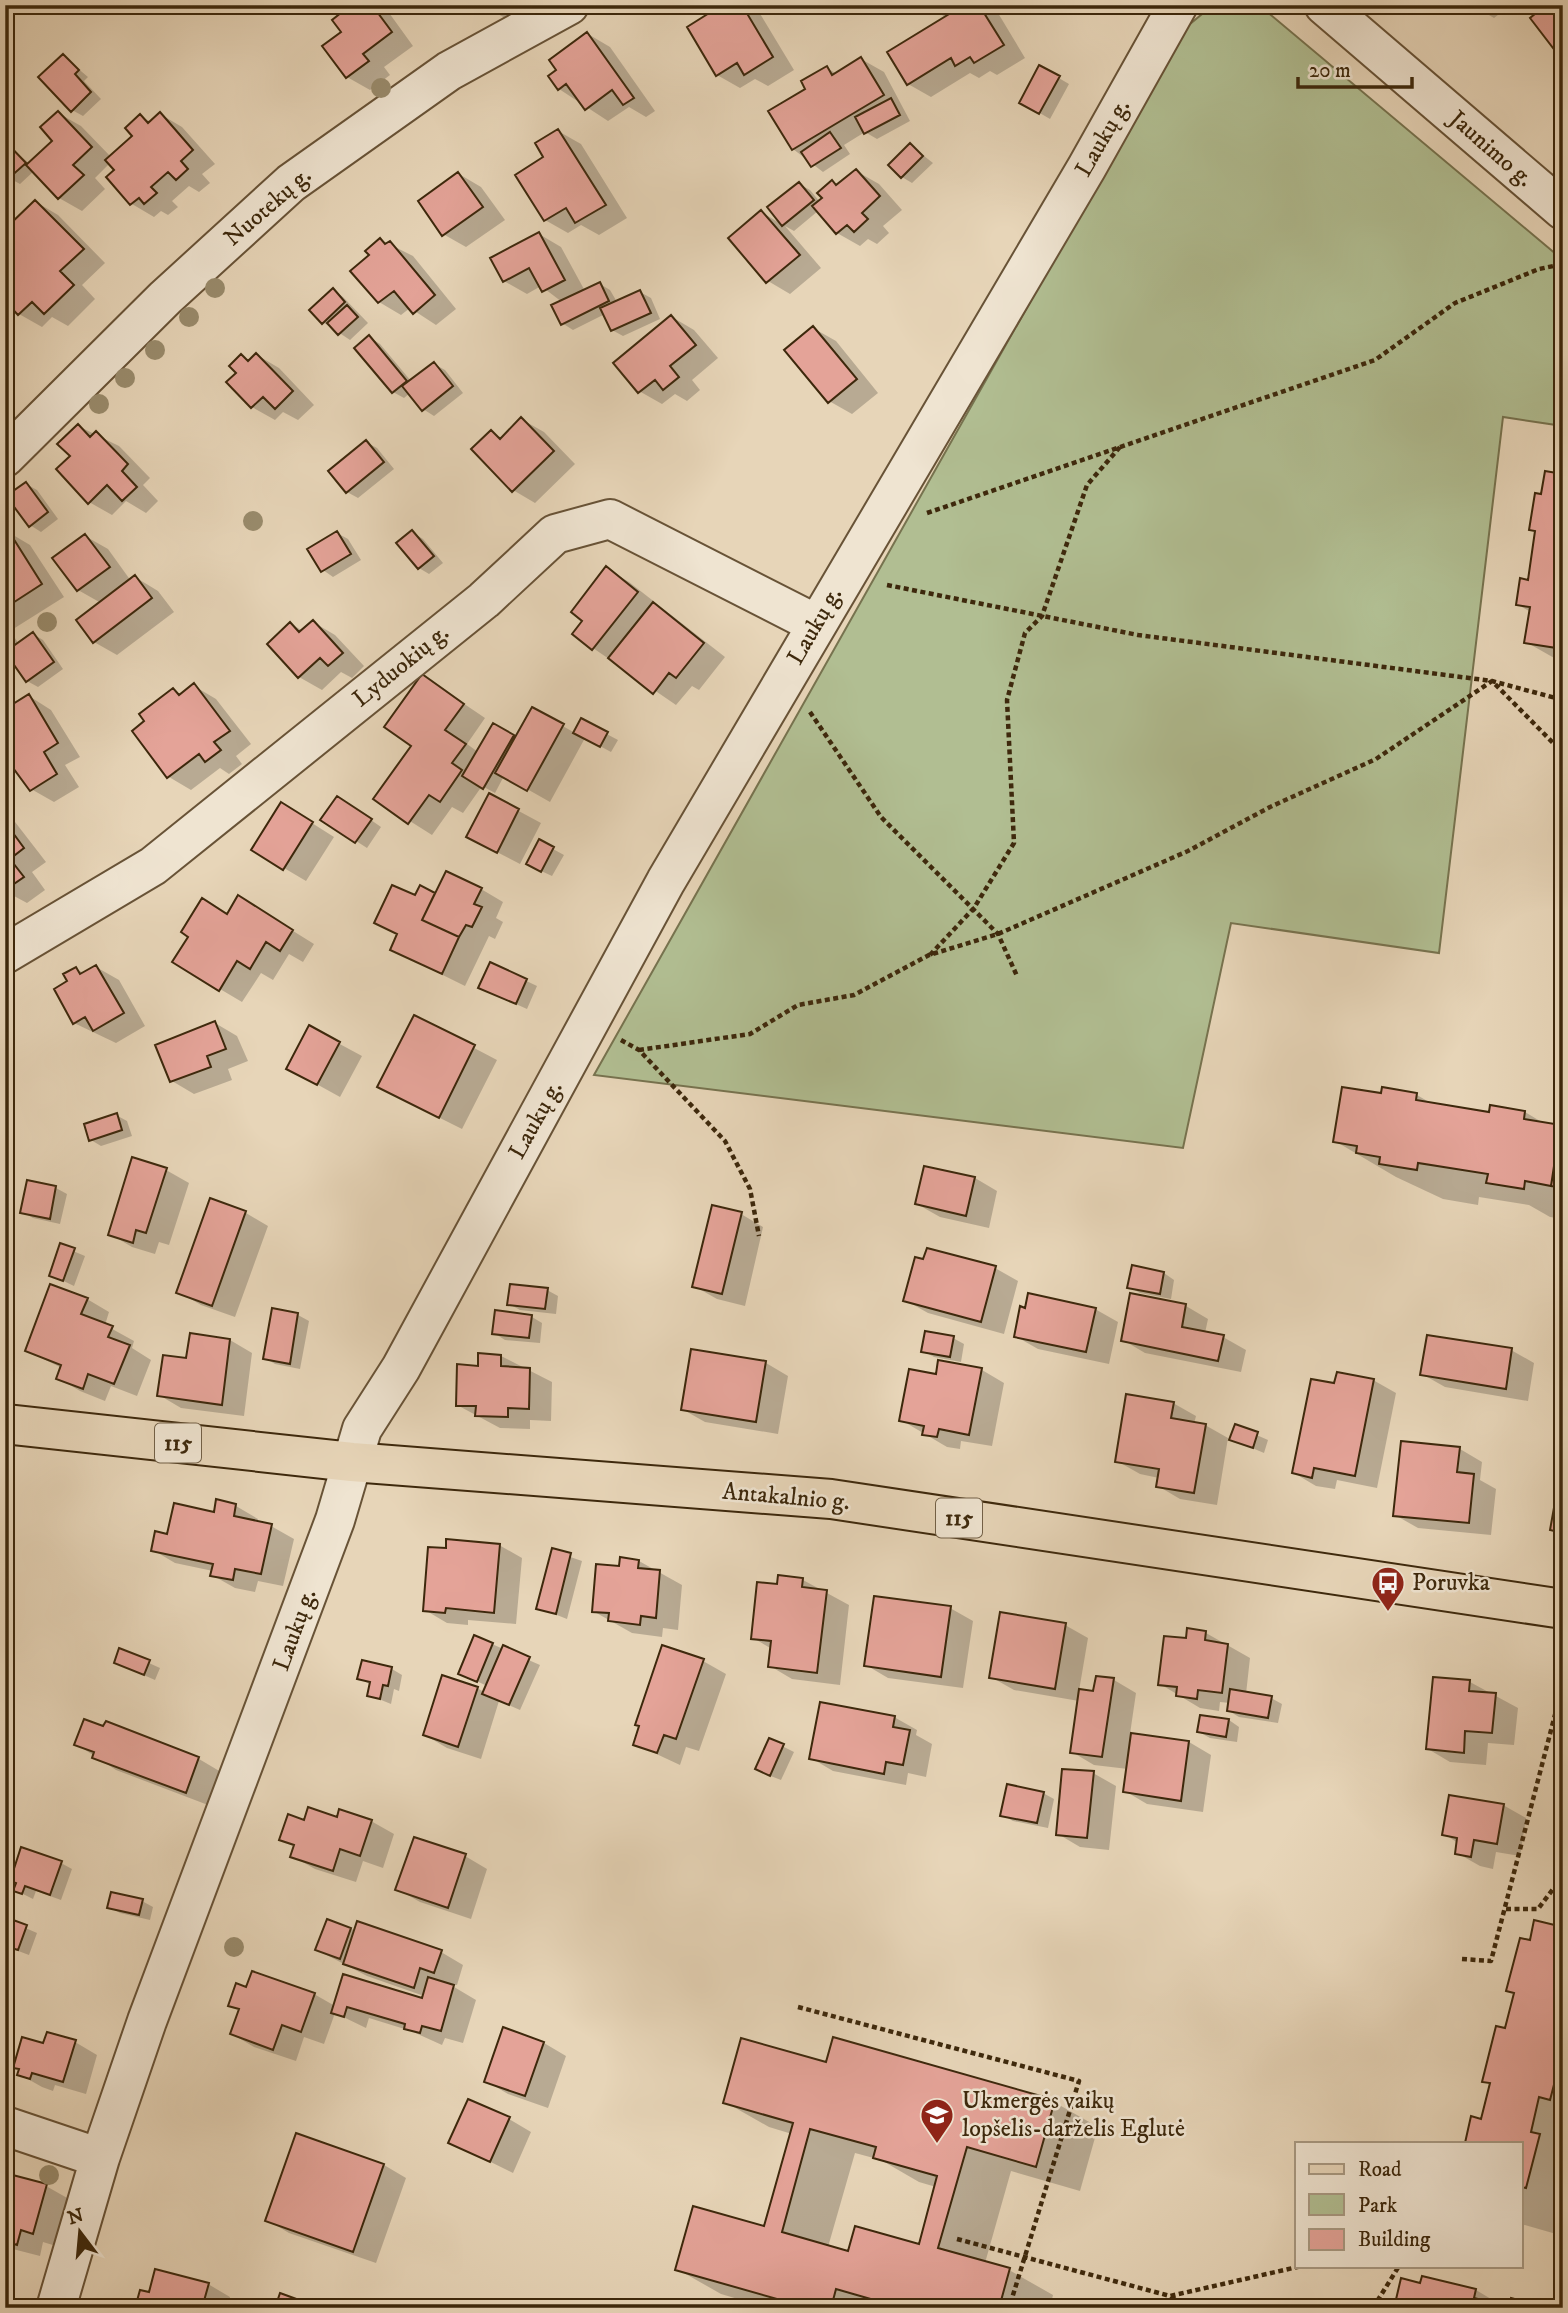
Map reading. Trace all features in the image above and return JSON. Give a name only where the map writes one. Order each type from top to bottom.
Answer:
[{"type":"main road","name":"Antakalnio g.","points":[[5,1424],[352,1462],[831,1499],[1563,1609]]},
{"type":"street","name":"Nuotekų g.","points":[[5,457],[165,298],[291,183],[449,71],[569,5]]},
{"type":"street","name":"Laukų g.","points":[[56,2308],[100,2158],[147,2021],[335,1520],[362,1429],[401,1368],[666,881],[1087,167],[1178,5]]},
{"type":"street","name":"Jaunimo g.","points":[[1324,5],[1563,210]]},
{"type":"street","name":"Lyduokių g.","points":[[5,954],[153,866],[484,600],[555,534],[610,519],[816,624]]},
{"type":"street","points":[[5,2126],[100,2158]]},
{"type":"path","points":[[870,533],[1375,360],[1455,303],[1539,269],[1563,264]]},
{"type":"path","points":[[929,955],[974,908],[1014,843],[1007,701],[1025,633],[1042,616],[1087,485],[1120,447]]},
{"type":"path","points":[[845,576],[1138,635],[1492,681],[1563,700]]},
{"type":"path","points":[[786,676],[881,817],[998,934],[1017,976]]},
{"type":"path","points":[[1492,681],[1563,753]]},
{"type":"path","points":[[639,1050],[750,1034],[798,1005],[854,995],[929,955],[998,934],[1188,851],[1269,807],[1376,759],[1492,681]]},
{"type":"path","points":[[589,1023],[639,1050],[725,1142],[750,1188],[759,1236]]},
{"type":"path","points":[[1462,1959],[1491,1961],[1563,1684]]},
{"type":"path","points":[[1506,1909],[1538,1909],[1553,1889]]},
{"type":"path","points":[[799,2007],[1079,2081],[1009,2308]]},
{"type":"path","points":[[957,2239],[1170,2296],[1184,2308]]},
{"type":"path","points":[[1170,2296],[1295,2268]]},
{"type":"path","points":[[1374,2308],[1398,2268]]},
{"type":"green space","points":[[1213,5],[1259,5],[1563,260],[1563,426],[1503,417],[1439,953],[1231,923],[1183,1148],[594,1075],[1184,29]]},
{"type":"building","points":[[351,5],[372,5],[392,32],[363,54],[369,61],[346,78],[322,46],[341,32],[332,20]]},
{"type":"building","points":[[722,5],[742,5],[773,57],[744,75],[737,63],[716,76],[687,27]]},
{"type":"building","points":[[933,5],[959,5],[935,13]]},
{"type":"building","points":[[964,5],[979,5],[1004,45],[974,63],[970,57],[955,66],[951,58],[907,85],[887,52]]},
{"type":"building","points":[[1546,5],[1563,5],[1563,61],[1530,18]]},
{"type":"building","points":[[587,32],[634,98],[623,105],[612,90],[585,110],[566,84],[558,90],[548,76],[556,70],[549,60]]},
{"type":"building","points":[[63,54],[79,70],[75,74],[91,92],[71,112],[38,77]]},
{"type":"building","points":[[861,57],[884,95],[792,150],[768,111],[805,89],[801,81],[827,66],[832,75]]},
{"type":"building","points":[[1039,65],[1060,76],[1039,114],[1019,103]]},
{"type":"building","points":[[891,98],[900,115],[864,134],[855,117]]},
{"type":"building","points":[[58,111],[92,147],[73,165],[84,175],[58,199],[26,165],[52,141],[40,127]]},
{"type":"building","points":[[160,112],[193,150],[181,161],[188,169],[176,180],[168,172],[151,187],[157,193],[144,204],[139,198],[130,205],[106,177],[114,170],[105,160],[132,136],[125,128],[140,114],[148,123]]},
{"type":"building","points":[[558,129],[606,205],[575,223],[566,208],[544,221],[515,175],[543,157],[535,143]]},
{"type":"building","points":[[830,132],[841,148],[811,167],[801,152]]},
{"type":"building","points":[[5,141],[26,163],[8,179],[5,176]]},
{"type":"building","points":[[910,143],[923,156],[901,178],[888,165]]},
{"type":"building","points":[[856,169],[880,196],[862,213],[868,219],[854,232],[847,225],[836,234],[812,206],[822,198],[817,193],[832,180],[836,185]]},
{"type":"building","points":[[458,172],[483,207],[442,236],[418,201]]},
{"type":"building","points":[[799,182],[814,200],[782,226],[767,207]]},
{"type":"building","points":[[35,200],[84,249],[60,271],[74,285],[44,314],[32,302],[18,315],[5,301],[5,272],[12,265],[5,258],[5,229]]},
{"type":"building","points":[[761,210],[800,255],[766,283],[728,238]]},
{"type":"building","points":[[539,232],[565,280],[542,292],[529,268],[503,282],[490,258]]},
{"type":"building","points":[[380,238],[385,244],[390,241],[435,295],[413,314],[394,291],[378,303],[350,271],[369,255],[365,251]]},
{"type":"building","points":[[600,282],[609,301],[561,325],[551,305]]},
{"type":"building","points":[[333,288],[345,302],[322,324],[309,310]]},
{"type":"building","points":[[640,290],[651,313],[611,331],[600,308]]},
{"type":"building","points":[[347,305],[358,317],[338,335],[327,323]]},
{"type":"building","points":[[671,315],[696,345],[670,366],[679,377],[663,390],[655,380],[638,393],[613,363]]},
{"type":"building","points":[[813,326],[857,379],[828,403],[784,350]]},
{"type":"building","points":[[369,335],[407,381],[392,393],[354,348]]},
{"type":"building","points":[[256,353],[293,391],[275,409],[263,397],[251,408],[226,382],[236,373],[229,366],[241,354],[248,361]]},
{"type":"building","points":[[434,362],[453,386],[422,411],[402,386]]},
{"type":"building","points":[[521,417],[554,451],[512,492],[471,449],[491,430],[500,439]]},
{"type":"building","points":[[78,424],[90,437],[96,431],[128,464],[122,471],[137,487],[122,501],[107,485],[88,504],[56,469],[70,456],[57,444]]},
{"type":"building","points":[[366,440],[384,462],[346,493],[328,471]]},
{"type":"building","points":[[1545,471],[1563,474],[1563,649],[1524,643],[1530,607],[1516,605],[1520,578],[1528,580],[1535,531],[1529,530],[1535,493],[1541,494]]},
{"type":"building","points":[[26,482],[48,512],[29,527],[6,496]]},
{"type":"building","points":[[8,530],[42,584],[5,608],[5,532]]},
{"type":"building","points":[[412,530],[434,556],[418,569],[396,543]]},
{"type":"building","points":[[337,531],[351,554],[321,572],[307,549]]},
{"type":"building","points":[[85,534],[110,567],[77,591],[52,558]]},
{"type":"building","points":[[606,566],[638,592],[592,650],[572,634],[582,621],[571,612]]},
{"type":"building","points":[[135,575],[152,598],[93,643],[76,620]]},
{"type":"building","points":[[653,602],[704,643],[676,678],[669,673],[653,694],[608,658]]},
{"type":"building","points":[[313,620],[343,653],[328,666],[320,658],[298,678],[267,644],[290,622],[299,632]]},
{"type":"building","points":[[33,632],[54,662],[26,682],[5,652]]},
{"type":"building","points":[[422,674],[464,704],[445,730],[466,744],[452,763],[462,770],[440,802],[429,795],[408,824],[373,799],[411,746],[384,727]]},
{"type":"building","points":[[194,683],[230,731],[214,742],[221,750],[205,762],[199,754],[167,778],[132,731],[144,721],[139,714],[173,688],[179,695]]},
{"type":"building","points":[[29,694],[58,743],[44,752],[57,774],[30,791],[5,757],[5,709]]},
{"type":"building","points":[[532,707],[564,724],[527,791],[495,773]]},
{"type":"building","points":[[581,718],[608,732],[600,747],[573,733]]},
{"type":"building","points":[[493,723],[514,735],[483,789],[462,776]]},
{"type":"building","points":[[489,793],[519,809],[497,853],[466,837]]},
{"type":"building","points":[[337,796],[372,819],[355,843],[320,820]]},
{"type":"building","points":[[281,802],[313,822],[283,870],[251,850]]},
{"type":"building","points":[[5,822],[24,848],[10,859],[24,877],[5,890]]},
{"type":"building","points":[[539,839],[554,847],[541,872],[526,864]]},
{"type":"building","points":[[446,871],[482,888],[474,904],[482,907],[472,927],[466,925],[459,937],[422,920]]},
{"type":"building","points":[[392,885],[415,895],[420,885],[435,893],[422,920],[459,937],[442,974],[390,950],[397,934],[374,923]]},
{"type":"building","points":[[238,895],[293,930],[280,951],[266,942],[250,969],[237,961],[219,991],[172,962],[188,937],[181,932],[202,898],[227,914]]},
{"type":"building","points":[[490,962],[527,979],[516,1004],[478,988]]},
{"type":"building","points":[[96,965],[124,1013],[93,1031],[85,1017],[73,1024],[54,989],[67,981],[63,974],[76,967],[80,974]]},
{"type":"building","points":[[414,1015],[475,1045],[439,1118],[377,1087]]},
{"type":"building","points":[[215,1021],[226,1049],[207,1056],[211,1067],[170,1082],[155,1045]]},
{"type":"building","points":[[309,1025],[340,1042],[317,1085],[286,1069]]},
{"type":"building","points":[[1342,1087],[1381,1093],[1382,1087],[1417,1093],[1416,1100],[1489,1112],[1490,1105],[1525,1111],[1524,1119],[1561,1125],[1551,1186],[1525,1181],[1524,1189],[1486,1183],[1488,1174],[1418,1163],[1417,1170],[1379,1164],[1380,1157],[1356,1153],[1357,1146],[1333,1142]]},
{"type":"building","points":[[117,1113],[122,1130],[89,1141],[84,1124]]},
{"type":"building","points":[[1556,1153],[1563,1154],[1563,1188],[1551,1186]]},
{"type":"building","points":[[132,1157],[167,1168],[146,1233],[136,1230],[133,1243],[108,1235]]},
{"type":"building","points":[[924,1166],[975,1177],[966,1216],[915,1204]]},
{"type":"building","points":[[27,1180],[56,1186],[50,1219],[20,1213]]},
{"type":"building","points":[[210,1198],[246,1211],[212,1306],[176,1293]]},
{"type":"building","points":[[712,1205],[742,1212],[722,1294],[692,1287]]},
{"type":"building","points":[[60,1243],[75,1248],[63,1281],[49,1276]]},
{"type":"building","points":[[927,1248],[996,1266],[981,1322],[903,1301],[915,1257],[923,1259]]},
{"type":"building","points":[[1132,1265],[1164,1272],[1160,1294],[1127,1288]]},
{"type":"building","points":[[50,1284],[88,1298],[81,1314],[113,1326],[108,1337],[130,1345],[114,1384],[88,1374],[83,1389],[56,1379],[61,1365],[25,1351]]},
{"type":"building","points":[[510,1284],[548,1288],[545,1309],[507,1305]]},
{"type":"building","points":[[1028,1293],[1096,1308],[1086,1352],[1014,1337],[1020,1306],[1025,1308]]},
{"type":"building","points":[[1130,1293],[1186,1304],[1182,1327],[1224,1335],[1218,1361],[1121,1341]]},
{"type":"building","points":[[272,1308],[298,1313],[290,1364],[263,1359]]},
{"type":"building","points":[[495,1310],[532,1315],[529,1338],[492,1334]]},
{"type":"building","points":[[925,1331],[954,1336],[950,1357],[921,1352]]},
{"type":"building","points":[[190,1333],[230,1339],[222,1405],[157,1396],[163,1355],[186,1358]]},
{"type":"building","points":[[1427,1335],[1512,1348],[1506,1389],[1420,1375]]},
{"type":"building","points":[[691,1349],[766,1361],[756,1422],[681,1410]]},
{"type":"building","points":[[478,1353],[501,1355],[501,1366],[530,1368],[529,1409],[508,1408],[508,1417],[475,1416],[476,1406],[456,1406],[457,1364],[478,1366]]},
{"type":"building","points":[[938,1360],[982,1368],[969,1435],[939,1429],[937,1437],[922,1435],[924,1426],[899,1421],[909,1369],[936,1374]]},
{"type":"building","points":[[1337,1372],[1374,1379],[1355,1476],[1314,1468],[1312,1478],[1292,1473],[1311,1379],[1334,1383]]},
{"type":"building","points":[[1126,1394],[1174,1402],[1171,1418],[1206,1424],[1194,1493],[1156,1487],[1159,1469],[1115,1462]]},
{"type":"building","points":[[1235,1424],[1258,1432],[1253,1448],[1229,1440]]},
{"type":"building","points":[[1401,1441],[1460,1447],[1457,1472],[1474,1474],[1469,1523],[1393,1516]]},
{"type":"building","points":[[1563,1463],[1563,1533],[1550,1530]]},
{"type":"building","points":[[216,1499],[236,1504],[234,1516],[272,1524],[261,1574],[235,1569],[233,1580],[210,1576],[213,1564],[151,1551],[155,1531],[167,1534],[174,1503],[214,1512]]},
{"type":"building","points":[[446,1539],[500,1544],[494,1613],[446,1608],[445,1613],[423,1611],[428,1547],[446,1548]]},
{"type":"building","points":[[552,1548],[571,1553],[556,1614],[536,1609]]},
{"type":"building","points":[[620,1557],[639,1560],[638,1568],[660,1570],[656,1618],[641,1616],[640,1625],[608,1621],[609,1613],[592,1612],[596,1564],[619,1566]]},
{"type":"building","points":[[778,1575],[803,1578],[802,1587],[827,1590],[817,1673],[768,1667],[771,1641],[751,1639],[757,1582],[777,1584]]},
{"type":"building","points":[[874,1596],[951,1606],[941,1677],[864,1666]]},
{"type":"building","points":[[1000,1612],[1066,1623],[1055,1689],[989,1678]]},
{"type":"building","points":[[1187,1628],[1206,1631],[1205,1640],[1228,1644],[1222,1693],[1198,1690],[1197,1699],[1176,1696],[1177,1687],[1158,1685],[1164,1636],[1186,1638]]},
{"type":"building","points":[[474,1635],[493,1643],[477,1682],[458,1674]]},
{"type":"building","points":[[503,1645],[530,1657],[509,1705],[482,1694]]},
{"type":"building","points":[[662,1645],[704,1659],[676,1739],[664,1735],[657,1753],[633,1745],[639,1726],[635,1725]]},
{"type":"building","points":[[119,1648],[150,1660],[144,1675],[114,1663]]},
{"type":"building","points":[[362,1660],[392,1667],[388,1686],[383,1685],[380,1699],[367,1696],[370,1682],[357,1679]]},
{"type":"building","points":[[442,1675],[478,1687],[458,1747],[423,1735]]},
{"type":"building","points":[[1096,1676],[1114,1678],[1102,1757],[1070,1753],[1079,1689],[1093,1691]]},
{"type":"building","points":[[1433,1677],[1470,1680],[1469,1691],[1496,1693],[1492,1733],[1465,1731],[1464,1753],[1426,1749]]},
{"type":"building","points":[[1230,1689],[1272,1696],[1268,1718],[1227,1711]]},
{"type":"building","points":[[820,1702],[895,1716],[893,1727],[910,1730],[903,1765],[886,1762],[884,1774],[809,1759]]},
{"type":"building","points":[[1200,1715],[1229,1719],[1226,1737],[1197,1732]]},
{"type":"building","points":[[84,1719],[103,1726],[106,1721],[199,1757],[186,1793],[92,1758],[94,1752],[74,1745]]},
{"type":"building","points":[[1131,1733],[1189,1741],[1181,1801],[1123,1792]]},
{"type":"building","points":[[769,1738],[784,1744],[770,1776],[755,1769]]},
{"type":"building","points":[[1062,1769],[1094,1771],[1087,1838],[1056,1835]]},
{"type":"building","points":[[1007,1784],[1044,1792],[1037,1823],[1000,1816]]},
{"type":"building","points":[[1449,1795],[1504,1804],[1497,1844],[1474,1840],[1471,1857],[1455,1854],[1457,1838],[1442,1835]]},
{"type":"building","points":[[308,1807],[337,1817],[339,1809],[372,1820],[360,1856],[340,1849],[333,1871],[290,1857],[294,1845],[279,1840],[288,1814],[304,1820]]},
{"type":"building","points":[[414,1837],[466,1854],[448,1908],[395,1890]]},
{"type":"building","points":[[21,1847],[62,1861],[50,1895],[25,1886],[22,1894],[13,1891],[16,1883],[10,1881]]},
{"type":"building","points":[[111,1892],[143,1899],[139,1915],[107,1908]]},
{"type":"building","points":[[5,1917],[27,1925],[18,1950],[5,1946]]},
{"type":"building","points":[[327,1919],[351,1928],[340,1959],[315,1950]]},
{"type":"building","points":[[1534,1920],[1563,1927],[1563,2008],[1555,2041],[1563,2043],[1563,2050],[1550,2100],[1539,2097],[1531,2132],[1540,2134],[1526,2188],[1522,2187],[1522,2142],[1465,2142],[1471,2116],[1481,2119],[1490,2083],[1482,2082],[1496,2026],[1505,2028],[1514,1993],[1506,1991],[1520,1938],[1530,1940]]},
{"type":"building","points":[[357,1921],[442,1950],[434,1973],[420,1968],[414,1988],[343,1964]]},
{"type":"building","points":[[252,1971],[315,1993],[301,2032],[282,2025],[273,2050],[230,2034],[239,2009],[228,2006],[236,1983],[246,1987]]},
{"type":"building","points":[[343,1974],[422,1998],[428,1977],[454,1985],[441,2031],[422,2026],[420,2033],[404,2029],[405,2024],[347,2007],[344,2017],[331,2013]]},
{"type":"building","points":[[503,2027],[544,2042],[525,2096],[484,2082]]},
{"type":"building","points":[[47,2032],[76,2040],[63,2082],[32,2073],[30,2079],[17,2075],[19,2069],[13,2068],[22,2037],[43,2043]]},
{"type":"building","points":[[833,2037],[1055,2100],[1036,2167],[967,2147],[938,2248],[1010,2268],[999,2308],[902,2308],[836,2289],[831,2308],[809,2308],[675,2270],[693,2206],[764,2226],[793,2123],[723,2103],[741,2038],[826,2062]],"holes":[[[810,2129],[876,2147],[873,2158],[937,2176],[919,2244],[855,2226],[848,2251],[782,2232]]]},
{"type":"building","points":[[468,2099],[510,2117],[490,2162],[448,2143]]},
{"type":"building","points":[[296,2133],[384,2164],[353,2252],[265,2221]]},
{"type":"building","points":[[5,2173],[47,2184],[33,2234],[21,2230],[17,2245],[5,2241]]},
{"type":"building","points":[[155,2269],[209,2283],[202,2308],[135,2308],[140,2290],[149,2292]]},
{"type":"building","points":[[1422,2276],[1476,2289],[1474,2298],[1509,2307],[1511,2298],[1549,2308],[1394,2308],[1401,2278],[1420,2283]]},
{"type":"building","points":[[280,2293],[321,2308],[275,2308]]},
{"type":"place","name":"Poruvka","points":[[1388,1613]]},
{"type":"place","name":"Ukmergės vaikų lopšelis-darželis Eglutė","points":[[937,2145]]}]
